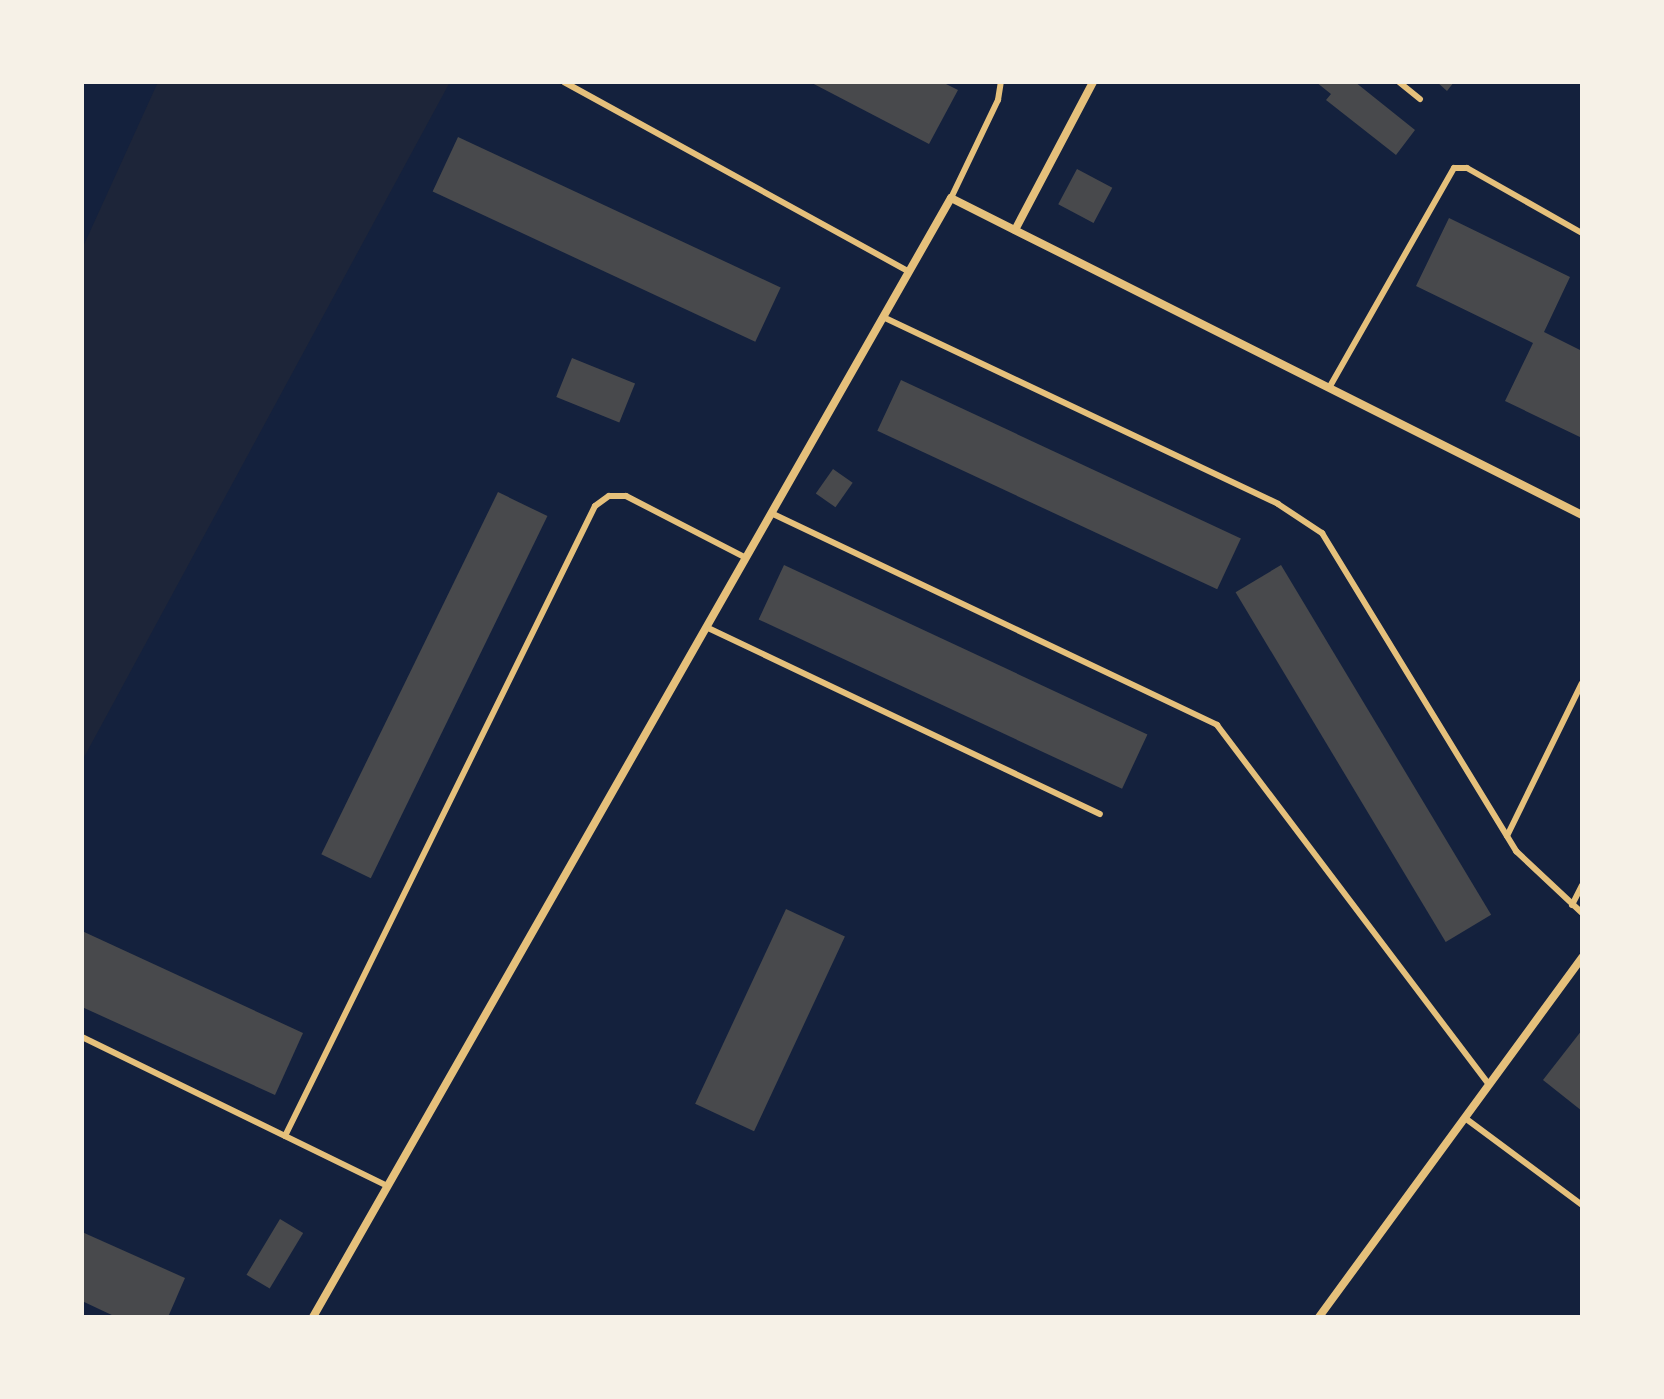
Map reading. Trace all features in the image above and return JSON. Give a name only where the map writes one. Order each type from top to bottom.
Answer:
[{"type":"street","points":[[1015,230],[1093,82]]},
{"type":"street","points":[[313,1317],[951,198],[1582,515]]},
{"type":"street","points":[[1319,1317],[1582,957]]},
{"type":"lane","points":[[564,82],[909,272]]},
{"type":"lane","points":[[951,198],[998,100],[1001,82]]},
{"type":"lane","points":[[1399,82],[1420,99]]},
{"type":"lane","points":[[1329,388],[1454,168],[1467,168],[1582,233]]},
{"type":"lane","points":[[883,317],[1278,504],[1322,533],[1507,836],[1537,876],[1582,913]]},
{"type":"lane","points":[[285,1136],[595,506],[609,496],[626,496],[746,558]]},
{"type":"lane","points":[[771,513],[1217,725],[1489,1084]]},
{"type":"lane","points":[[706,627],[1100,814]]},
{"type":"lane","points":[[1507,836],[1582,683]]},
{"type":"lane","points":[[1572,905],[1582,885]]},
{"type":"lane","points":[[82,1037],[387,1186]]},
{"type":"lane","points":[[1465,1118],[1582,1205]]},
{"type":"shaded area","points":[[158,82],[450,82],[82,761],[82,249]]},
{"type":"building","points":[[810,82],[942,82],[958,90],[929,144]]},
{"type":"building","points":[[1316,82],[1355,82],[1415,130],[1396,155],[1326,100],[1331,94]]},
{"type":"building","points":[[1437,82],[1454,82],[1447,91]]},
{"type":"building","points":[[458,137],[781,287],[755,342],[433,191]]},
{"type":"building","points":[[1077,169],[1112,188],[1094,223],[1058,204]]},
{"type":"building","points":[[1449,218],[1570,277],[1544,332],[1582,351],[1582,438],[1505,401],[1533,343],[1416,286]]},
{"type":"building","points":[[572,358],[635,383],[619,422],[556,397]]},
{"type":"building","points":[[901,380],[1241,538],[1217,589],[877,431]]},
{"type":"building","points":[[833,469],[853,483],[835,507],[816,494]]},
{"type":"building","points":[[498,492],[547,516],[371,878],[321,854]]},
{"type":"building","points":[[784,565],[1147,734],[1122,789],[759,619]]},
{"type":"building","points":[[1281,565],[1491,915],[1446,942],[1236,592]]},
{"type":"building","points":[[786,909],[845,936],[754,1131],[695,1104]]},
{"type":"building","points":[[82,931],[303,1033],[275,1095],[82,1007]]},
{"type":"building","points":[[1582,1030],[1582,1111],[1543,1080]]},
{"type":"building","points":[[280,1219],[303,1233],[270,1289],[247,1275]]},
{"type":"building","points":[[82,1232],[185,1278],[168,1317],[116,1317],[82,1301]]}]
